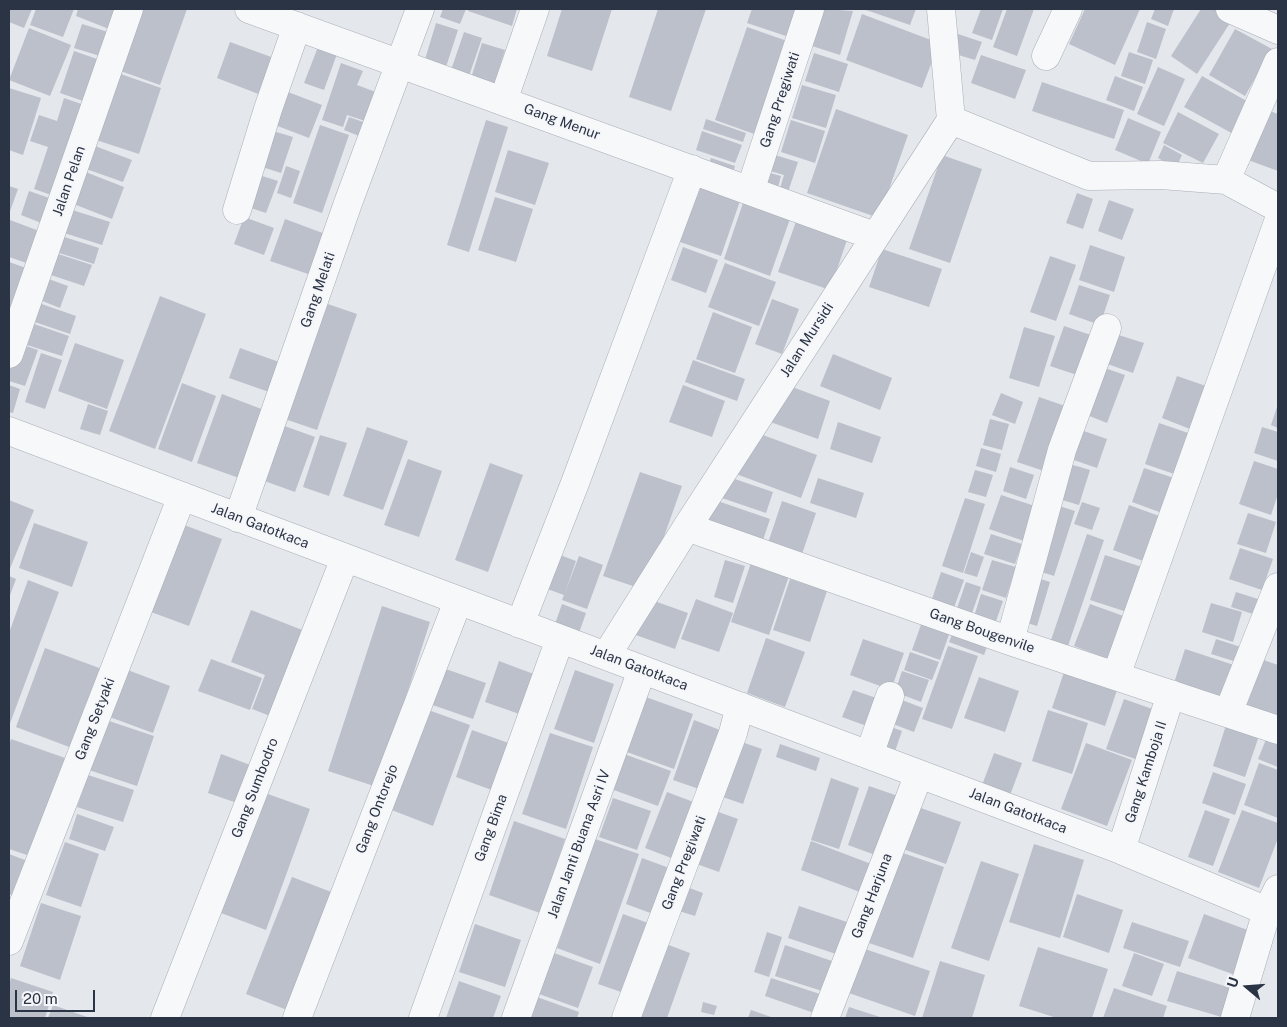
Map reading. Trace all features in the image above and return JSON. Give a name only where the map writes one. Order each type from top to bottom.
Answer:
[{"type":"street","name":"Jalan Pelan","points":[[9,354],[129,9]]},
{"type":"street","name":"Gang Melati","points":[[238,518],[348,203],[420,9]]},
{"type":"street","points":[[504,101],[535,9]]},
{"type":"street","name":"Gang Pregiwati","points":[[750,191],[810,9]]},
{"type":"street","points":[[941,9],[951,120],[1089,176],[1161,175],[1226,180],[1278,208]]},
{"type":"street","points":[[1046,56],[1068,9]]},
{"type":"street","points":[[1230,9],[1278,30]]},
{"type":"street","name":"Gang Menur","points":[[258,10],[400,64],[874,236]]},
{"type":"street","points":[[237,210],[297,26]]},
{"type":"street","points":[[1226,180],[1278,62]]},
{"type":"street","name":"Jalan Mursidi","points":[[606,656],[686,527],[951,120]]},
{"type":"street","points":[[520,624],[575,483],[692,169]]},
{"type":"street","points":[[1116,676],[1278,222]]},
{"type":"street","points":[[1010,641],[1062,450],[1107,328]]},
{"type":"street","name":"Jalan Gatotkaca","points":[[9,433],[182,496],[1121,850],[1273,900]]},
{"type":"street","name":"Gang Setyaki","points":[[9,941],[182,496]]},
{"type":"street","name":"Gang Bougenvile","points":[[686,527],[1010,641],[1278,730]]},
{"type":"street","name":"Gang Sumbodro","points":[[165,1018],[345,558]]},
{"type":"street","points":[[1228,713],[1278,587]]},
{"type":"street","name":"Gang Ontorejo","points":[[297,1018],[458,600]]},
{"type":"street","name":"Gang Bima","points":[[423,1018],[560,639]]},
{"type":"street","name":"Jalan Janti Buana Asri IV","points":[[516,1018],[642,670]]},
{"type":"street","name":"Gang Kamboja II","points":[[1121,850],[1171,694]]},
{"type":"street","points":[[869,756],[890,696]]},
{"type":"street","name":"Gang Pregiwati","points":[[626,1018],[733,733],[740,706]]},
{"type":"street","name":"Gang Harjuna","points":[[825,1018],[919,774]]},
{"type":"street","points":[[1235,1018],[1273,900]]},
{"type":"building","points":[[9,9],[32,9],[24,28],[9,22]]},
{"type":"building","points":[[36,9],[74,9],[63,37],[30,25]]},
{"type":"building","points":[[78,9],[117,10],[109,29],[76,16]]},
{"type":"building","points":[[133,9],[187,9],[160,85],[112,68]]},
{"type":"building","points":[[443,9],[466,9],[460,24],[440,17]]},
{"type":"building","points":[[469,9],[517,9],[512,26],[468,11]]},
{"type":"building","points":[[562,9],[612,9],[592,71],[547,56]]},
{"type":"building","points":[[658,9],[706,9],[671,111],[629,97]]},
{"type":"building","points":[[752,9],[798,9],[789,37],[747,23]]},
{"type":"building","points":[[823,9],[853,11],[840,55],[812,46]]},
{"type":"building","points":[[863,9],[916,9],[910,25]]},
{"type":"building","points":[[981,9],[1003,9],[992,40],[972,33]]},
{"type":"building","points":[[1007,9],[1034,9],[1017,56],[993,47]]},
{"type":"building","points":[[1085,9],[1140,9],[1115,65],[1069,44]]},
{"type":"building","points":[[1155,9],[1174,9],[1168,26],[1151,19]]},
{"type":"building","points":[[1201,9],[1215,9],[1232,20],[1197,74],[1171,56]]},
{"type":"building","points":[[862,14],[939,43],[922,88],[846,60]]},
{"type":"building","points":[[1147,22],[1166,29],[1156,59],[1137,52]]},
{"type":"building","points":[[436,23],[458,30],[444,73],[423,66]]},
{"type":"building","points":[[82,24],[108,32],[100,56],[74,48]]},
{"type":"building","points":[[747,27],[790,42],[757,135],[715,120]]},
{"type":"building","points":[[29,28],[71,45],[50,96],[9,80]]},
{"type":"building","points":[[1235,29],[1272,49],[1245,96],[1209,75]]},
{"type":"building","points":[[464,32],[482,38],[468,79],[450,73]]},
{"type":"building","points":[[958,34],[982,42],[975,60],[952,53]]},
{"type":"building","points":[[230,42],[274,58],[261,95],[217,78]]},
{"type":"building","points":[[482,43],[505,50],[494,85],[471,78]]},
{"type":"building","points":[[318,47],[337,54],[324,90],[304,83]]},
{"type":"building","points":[[74,51],[97,59],[83,101],[60,93]]},
{"type":"building","points":[[1129,52],[1153,60],[1145,84],[1121,76]]},
{"type":"building","points":[[814,53],[848,64],[839,92],[805,81]]},
{"type":"building","points":[[981,55],[1026,70],[1015,99],[971,83]]},
{"type":"building","points":[[341,63],[363,71],[357,85],[381,94],[371,123],[347,115],[343,127],[322,120]]},
{"type":"building","points":[[1158,67],[1185,79],[1164,126],[1137,114]]},
{"type":"building","points":[[112,71],[161,88],[139,154],[90,138]]},
{"type":"building","points":[[1115,76],[1143,87],[1134,111],[1106,100]]},
{"type":"building","points":[[1202,76],[1252,104],[1235,135],[1184,107]]},
{"type":"building","points":[[1042,82],[1124,110],[1114,139],[1032,111]]},
{"type":"building","points":[[802,85],[836,95],[826,128],[792,118]]},
{"type":"building","points":[[9,88],[41,98],[23,155],[9,150]]},
{"type":"building","points":[[288,92],[322,105],[309,138],[275,125]]},
{"type":"building","points":[[64,98],[90,107],[60,198],[34,189],[48,147],[30,141],[39,115],[57,121]]},
{"type":"building","points":[[836,109],[908,135],[879,218],[807,193]]},
{"type":"building","points":[[1267,110],[1278,114],[1278,171],[1248,160]]},
{"type":"building","points":[[1178,112],[1219,134],[1203,163],[1163,143]]},
{"type":"building","points":[[349,117],[369,124],[364,138],[344,130]]},
{"type":"building","points":[[1128,118],[1161,132],[1148,164],[1115,150]]},
{"type":"building","points":[[706,119],[746,133],[743,142],[703,129]]},
{"type":"building","points":[[486,120],[508,127],[469,252],[447,245]]},
{"type":"building","points":[[791,120],[825,131],[815,163],[781,152]]},
{"type":"building","points":[[320,125],[349,135],[322,213],[293,203]]},
{"type":"building","points":[[273,131],[293,137],[281,173],[262,167]]},
{"type":"building","points":[[702,131],[742,145],[735,163],[696,150]]},
{"type":"building","points":[[87,143],[132,160],[123,182],[78,166]]},
{"type":"building","points":[[1164,145],[1182,155],[1176,168],[1158,158]]},
{"type":"building","points":[[508,150],[549,163],[535,205],[495,192]]},
{"type":"building","points":[[765,152],[798,162],[786,198],[778,195],[784,175],[760,168]]},
{"type":"building","points":[[942,155],[982,169],[950,263],[909,249]]},
{"type":"building","points":[[711,158],[735,166],[732,176],[708,167]]},
{"type":"building","points":[[286,166],[300,171],[291,198],[277,193]]},
{"type":"building","points":[[759,170],[781,176],[776,195],[753,188]]},
{"type":"building","points":[[83,171],[124,187],[112,219],[71,203]]},
{"type":"building","points":[[259,175],[278,181],[266,213],[248,207]]},
{"type":"building","points":[[697,183],[741,198],[721,256],[677,241]]},
{"type":"building","points":[[9,186],[18,189],[9,214]]},
{"type":"building","points":[[29,191],[58,201],[49,226],[21,215]]},
{"type":"building","points":[[1077,193],[1093,199],[1083,229],[1066,223]]},
{"type":"building","points":[[495,197],[533,209],[516,262],[478,250]]},
{"type":"building","points":[[744,200],[791,216],[770,276],[724,259]]},
{"type":"building","points":[[1109,200],[1134,209],[1122,240],[1098,231]]},
{"type":"building","points":[[66,208],[110,222],[102,245],[58,231]]},
{"type":"building","points":[[798,216],[849,234],[830,290],[778,272]]},
{"type":"building","points":[[244,217],[274,228],[264,255],[234,244]]},
{"type":"building","points":[[285,219],[328,235],[314,276],[270,261]]},
{"type":"building","points":[[10,220],[50,235],[38,267],[9,257]]},
{"type":"building","points":[[58,235],[99,248],[94,264],[53,251]]},
{"type":"building","points":[[1090,245],[1125,257],[1114,292],[1079,280]]},
{"type":"building","points":[[683,247],[718,260],[706,293],[671,280]]},
{"type":"building","points":[[882,249],[942,269],[929,307],[869,287]]},
{"type":"building","points":[[49,251],[92,265],[84,286],[42,272]]},
{"type":"building","points":[[1050,256],[1076,265],[1056,321],[1030,312]]},
{"type":"building","points":[[9,262],[29,269],[9,327]]},
{"type":"building","points":[[725,263],[776,282],[759,326],[708,307]]},
{"type":"building","points":[[43,277],[68,286],[60,308],[35,298]]},
{"type":"building","points":[[1079,285],[1110,295],[1100,325],[1069,314]]},
{"type":"building","points":[[160,296],[206,314],[155,449],[109,431]]},
{"type":"building","points":[[772,299],[799,309],[782,354],[755,344]]},
{"type":"building","points":[[33,301],[76,316],[70,334],[26,319]]},
{"type":"building","points":[[322,302],[357,314],[317,430],[282,418]]},
{"type":"building","points":[[713,312],[752,327],[735,373],[696,359]]},
{"type":"building","points":[[34,324],[69,336],[62,356],[27,345]]},
{"type":"building","points":[[1064,326],[1094,336],[1080,376],[1050,366]]},
{"type":"building","points":[[1024,327],[1055,336],[1039,387],[1009,378]]},
{"type":"building","points":[[1109,332],[1144,343],[1133,373],[1099,361]]},
{"type":"building","points":[[14,342],[38,350],[25,386],[9,381],[9,358]]},
{"type":"building","points":[[75,343],[124,360],[107,409],[58,391]]},
{"type":"building","points":[[240,348],[279,362],[269,392],[229,378]]},
{"type":"building","points":[[41,353],[62,360],[45,409],[25,402]]},
{"type":"building","points":[[833,354],[892,378],[880,410],[820,386]]},
{"type":"building","points":[[693,360],[745,379],[737,401],[685,382]]},
{"type":"building","points":[[1099,366],[1125,375],[1107,423],[1082,413]]},
{"type":"building","points":[[1177,376],[1206,386],[1190,429],[1162,418]]},
{"type":"building","points":[[182,383],[216,396],[192,462],[158,449]]},
{"type":"building","points":[[784,384],[830,401],[818,439],[762,419]]},
{"type":"building","points":[[9,385],[20,389],[13,413],[9,412]]},
{"type":"building","points":[[683,385],[725,401],[712,437],[669,422]]},
{"type":"building","points":[[1001,393],[1023,402],[1015,424],[992,415]]},
{"type":"building","points":[[222,394],[264,410],[239,478],[197,463]]},
{"type":"building","points":[[1039,397],[1068,407],[1047,472],[1017,462]]},
{"type":"building","points":[[88,404],[108,411],[100,435],[80,429]]},
{"type":"building","points":[[1278,404],[1278,428],[1271,425]]},
{"type":"building","points":[[990,419],[1009,424],[1002,450],[983,445]]},
{"type":"building","points":[[838,422],[881,437],[872,463],[830,449]]},
{"type":"building","points":[[1159,423],[1194,435],[1180,476],[1145,464]]},
{"type":"building","points":[[279,424],[315,437],[295,492],[259,479]]},
{"type":"building","points":[[367,427],[408,441],[383,510],[343,496]]},
{"type":"building","points":[[1262,427],[1278,432],[1278,461],[1254,453]]},
{"type":"building","points":[[1075,428],[1107,439],[1097,468],[1065,457]]},
{"type":"building","points":[[752,431],[817,455],[801,498],[736,474]]},
{"type":"building","points":[[320,435],[347,443],[329,496],[303,487]]},
{"type":"building","points":[[981,448],[1001,454],[996,472],[976,466]]},
{"type":"building","points":[[408,459],[442,471],[419,537],[384,525]]},
{"type":"building","points":[[1254,461],[1278,469],[1278,494],[1271,515],[1239,504]]},
{"type":"building","points":[[1063,462],[1090,470],[1079,505],[1052,497]]},
{"type":"building","points":[[490,463],[523,475],[488,572],[455,560]]},
{"type":"building","points":[[1010,467],[1034,475],[1026,499],[1003,491]]},
{"type":"building","points":[[1144,468],[1174,478],[1162,513],[1132,502]]},
{"type":"building","points":[[975,470],[993,475],[986,497],[968,492]]},
{"type":"building","points":[[640,472],[682,486],[645,590],[603,576]]},
{"type":"building","points":[[723,475],[773,492],[766,513],[716,496]]},
{"type":"building","points":[[818,478],[864,493],[856,518],[810,503]]},
{"type":"building","points":[[1001,495],[1035,506],[1024,541],[989,529]]},
{"type":"building","points":[[706,497],[770,519],[761,546],[697,524]]},
{"type":"building","points":[[965,498],[985,504],[963,573],[942,566]]},
{"type":"building","points":[[9,500],[34,510],[9,571]]},
{"type":"building","points":[[782,501],[816,513],[800,560],[766,549]]},
{"type":"building","points":[[1082,502],[1100,508],[1092,530],[1074,524]]},
{"type":"building","points":[[1053,504],[1075,511],[1054,576],[1032,569]]},
{"type":"building","points":[[1129,505],[1162,517],[1146,562],[1113,550]]},
{"type":"building","points":[[1248,513],[1276,522],[1266,553],[1237,544]]},
{"type":"building","points":[[34,523],[88,542],[72,587],[19,568]]},
{"type":"building","points":[[184,525],[222,539],[189,626],[151,612]]},
{"type":"building","points":[[991,534],[1022,544],[1015,564],[984,554]]},
{"type":"building","points":[[1087,534],[1104,540],[1068,646],[1051,640]]},
{"type":"building","points":[[1240,548],[1273,559],[1262,590],[1229,579]]},
{"type":"building","points":[[552,552],[576,561],[565,593],[579,556],[603,565],[587,609],[562,600],[564,595],[539,586]]},
{"type":"building","points":[[971,552],[984,557],[977,577],[964,573]]},
{"type":"building","points":[[1105,555],[1142,567],[1127,612],[1090,600]]},
{"type":"building","points":[[753,557],[791,570],[769,635],[731,622]]},
{"type":"building","points":[[725,560],[745,566],[733,603],[714,597]]},
{"type":"building","points":[[992,560],[1016,567],[1006,598],[982,590]]},
{"type":"building","points":[[941,572],[964,580],[952,613],[930,605]]},
{"type":"building","points":[[9,576],[16,579],[9,598]]},
{"type":"building","points":[[1031,576],[1050,582],[1037,626],[1018,620]]},
{"type":"building","points":[[790,579],[827,591],[810,642],[773,630]]},
{"type":"building","points":[[28,580],[59,592],[9,726],[9,633]]},
{"type":"building","points":[[966,582],[981,587],[970,619],[955,614]]},
{"type":"building","points":[[1236,592],[1261,600],[1256,615],[1231,607]]},
{"type":"building","points":[[981,594],[1003,601],[994,627],[973,620]]},
{"type":"building","points":[[646,598],[688,613],[675,649],[633,634]]},
{"type":"building","points":[[696,599],[733,613],[719,652],[681,639]]},
{"type":"building","points":[[1211,603],[1242,612],[1233,642],[1202,632]]},
{"type":"building","points":[[562,604],[586,613],[579,633],[555,624]]},
{"type":"building","points":[[1090,604],[1129,618],[1113,661],[1074,646]]},
{"type":"building","points":[[382,606],[430,622],[377,787],[328,771]]},
{"type":"building","points":[[251,610],[310,633],[278,719],[252,709],[265,675],[231,662]]},
{"type":"building","points":[[923,619],[951,629],[940,660],[912,650]]},
{"type":"building","points":[[955,627],[990,639],[984,655],[949,642]]},
{"type":"building","points":[[766,638],[805,652],[785,707],[747,693]]},
{"type":"building","points":[[863,639],[904,653],[891,690],[850,675]]},
{"type":"building","points":[[1216,639],[1244,648],[1240,663],[1211,654]]},
{"type":"building","points":[[948,646],[978,656],[952,729],[922,719]]},
{"type":"building","points":[[45,648],[102,669],[72,748],[16,727]]},
{"type":"building","points":[[1185,649],[1237,666],[1225,702],[1173,686]]},
{"type":"building","points":[[910,652],[939,662],[932,680],[904,670]]},
{"type":"building","points":[[1252,656],[1278,665],[1278,720],[1235,705]]},
{"type":"building","points":[[211,659],[262,678],[250,710],[198,691]]},
{"type":"building","points":[[499,661],[539,676],[525,716],[485,702]]},
{"type":"building","points":[[437,666],[486,683],[473,719],[424,702]]},
{"type":"building","points":[[1066,666],[1119,684],[1105,726],[1052,708]]},
{"type":"building","points":[[125,669],[170,686],[153,733],[107,716]]},
{"type":"building","points":[[575,670],[614,684],[594,743],[554,729]]},
{"type":"building","points":[[902,671],[929,680],[921,702],[895,692]]},
{"type":"building","points":[[979,677],[1019,691],[1005,732],[964,718]]},
{"type":"building","points":[[853,690],[885,701],[875,729],[842,717]]},
{"type":"building","points":[[643,696],[693,714],[674,769],[624,751]]},
{"type":"building","points":[[894,697],[923,708],[914,732],[885,721]]},
{"type":"building","points":[[1124,699],[1158,711],[1141,761],[1106,749]]},
{"type":"building","points":[[420,707],[470,725],[433,826],[384,807]]},
{"type":"building","points":[[1048,710],[1088,723],[1072,774],[1032,761]]},
{"type":"building","points":[[106,720],[154,736],[137,786],[89,770]]},
{"type":"building","points":[[694,720],[720,730],[699,789],[673,780]]},
{"type":"building","points":[[1227,722],[1260,733],[1245,777],[1213,766]]},
{"type":"building","points":[[883,724],[902,731],[893,757],[874,750]]},
{"type":"building","points":[[472,730],[517,746],[500,793],[456,777]]},
{"type":"building","points":[[550,733],[593,747],[566,829],[522,814]]},
{"type":"building","points":[[1267,737],[1278,741],[1278,767],[1258,759]]},
{"type":"building","points":[[11,739],[68,759],[33,857],[9,849],[9,746]]},
{"type":"building","points":[[733,739],[762,749],[743,804],[714,794]]},
{"type":"building","points":[[1086,743],[1132,760],[1107,826],[1061,809]]},
{"type":"building","points":[[780,744],[820,758],[816,771],[776,757]]},
{"type":"building","points":[[994,753],[1022,763],[1009,798],[981,788]]},
{"type":"building","points":[[221,754],[253,766],[240,804],[208,793]]},
{"type":"building","points":[[624,754],[671,771],[658,806],[611,789]]},
{"type":"building","points":[[1259,763],[1278,770],[1278,818],[1244,805]]},
{"type":"building","points":[[1213,772],[1246,784],[1235,815],[1202,803]]},
{"type":"building","points":[[88,775],[134,790],[123,822],[77,807]]},
{"type":"building","points":[[831,778],[859,788],[839,849],[811,840]]},
{"type":"building","points":[[869,786],[898,796],[878,856],[848,845]]},
{"type":"building","points":[[667,792],[696,803],[674,859],[645,848]]},
{"type":"building","points":[[265,793],[310,809],[266,930],[221,913]]},
{"type":"building","points":[[613,798],[651,811],[637,850],[599,837]]},
{"type":"building","points":[[915,806],[961,822],[946,864],[900,848]]},
{"type":"building","points":[[710,809],[738,819],[719,872],[691,862]]},
{"type":"building","points":[[1205,810],[1230,819],[1213,866],[1188,857]]},
{"type":"building","points":[[1242,810],[1278,823],[1278,838],[1259,888],[1218,872]]},
{"type":"building","points":[[77,814],[114,827],[105,851],[69,839]]},
{"type":"building","points":[[514,821],[565,839],[540,913],[489,895]]},
{"type":"building","points":[[595,839],[639,854],[600,964],[557,948]]},
{"type":"building","points":[[811,841],[879,867],[868,895],[801,870]]},
{"type":"building","points":[[65,842],[99,854],[81,907],[46,895]]},
{"type":"building","points":[[1034,844],[1084,860],[1060,938],[1009,922]]},
{"type":"building","points":[[900,852],[944,867],[913,958],[869,943]]},
{"type":"building","points":[[9,854],[30,862],[16,897],[9,894]]},
{"type":"building","points":[[642,858],[672,869],[656,915],[626,904]]},
{"type":"building","points":[[981,861],[1019,874],[989,961],[951,948]]},
{"type":"building","points":[[292,877],[334,893],[287,1010],[246,994]]},
{"type":"building","points":[[684,886],[703,893],[695,916],[676,910]]},
{"type":"building","points":[[1077,894],[1123,910],[1109,953],[1063,937]]},
{"type":"building","points":[[41,903],[81,916],[60,980],[20,966]]},
{"type":"building","points":[[799,906],[853,924],[842,956],[788,938]]},
{"type":"building","points":[[623,914],[648,923],[624,993],[598,984]]},
{"type":"building","points":[[1204,914],[1253,932],[1238,976],[1188,958]]},
{"type":"building","points":[[1132,922],[1189,941],[1180,967],[1123,948]]},
{"type":"building","points":[[475,924],[521,940],[505,987],[459,972]]},
{"type":"building","points":[[767,932],[782,937],[769,977],[754,972]]},
{"type":"building","points":[[658,941],[690,953],[667,1018],[645,1018],[632,1014]]},
{"type":"building","points":[[785,945],[832,961],[822,991],[775,976]]},
{"type":"building","points":[[1038,947],[1108,969],[1092,1018],[1057,1018],[1019,1006]]},
{"type":"building","points":[[862,948],[930,971],[915,1016],[846,992]]},
{"type":"building","points":[[554,953],[593,967],[578,1008],[539,994]]},
{"type":"building","points":[[1134,953],[1164,964],[1152,996],[1122,986]]},
{"type":"building","points":[[940,961],[985,975],[972,1018],[922,1018]]},
{"type":"building","points":[[1177,971],[1234,989],[1225,1018],[1167,1001]]},
{"type":"building","points":[[11,978],[53,992],[45,1018],[9,1018],[9,985]]},
{"type":"building","points":[[771,978],[823,995],[817,1014],[765,996]]},
{"type":"building","points":[[459,981],[501,996],[493,1018],[446,1018]]},
{"type":"building","points":[[1114,988],[1167,1006],[1163,1018],[1103,1018]]},
{"type":"building","points":[[537,997],[579,1012],[577,1018],[529,1018]]},
{"type":"building","points":[[703,1002],[717,1006],[714,1015],[701,1012]]},
{"type":"building","points":[[53,1005],[90,1018],[48,1018]]},
{"type":"building","points":[[849,1007],[883,1018],[845,1018]]},
{"type":"building","points":[[751,1010],[774,1018],[748,1018]]}]
